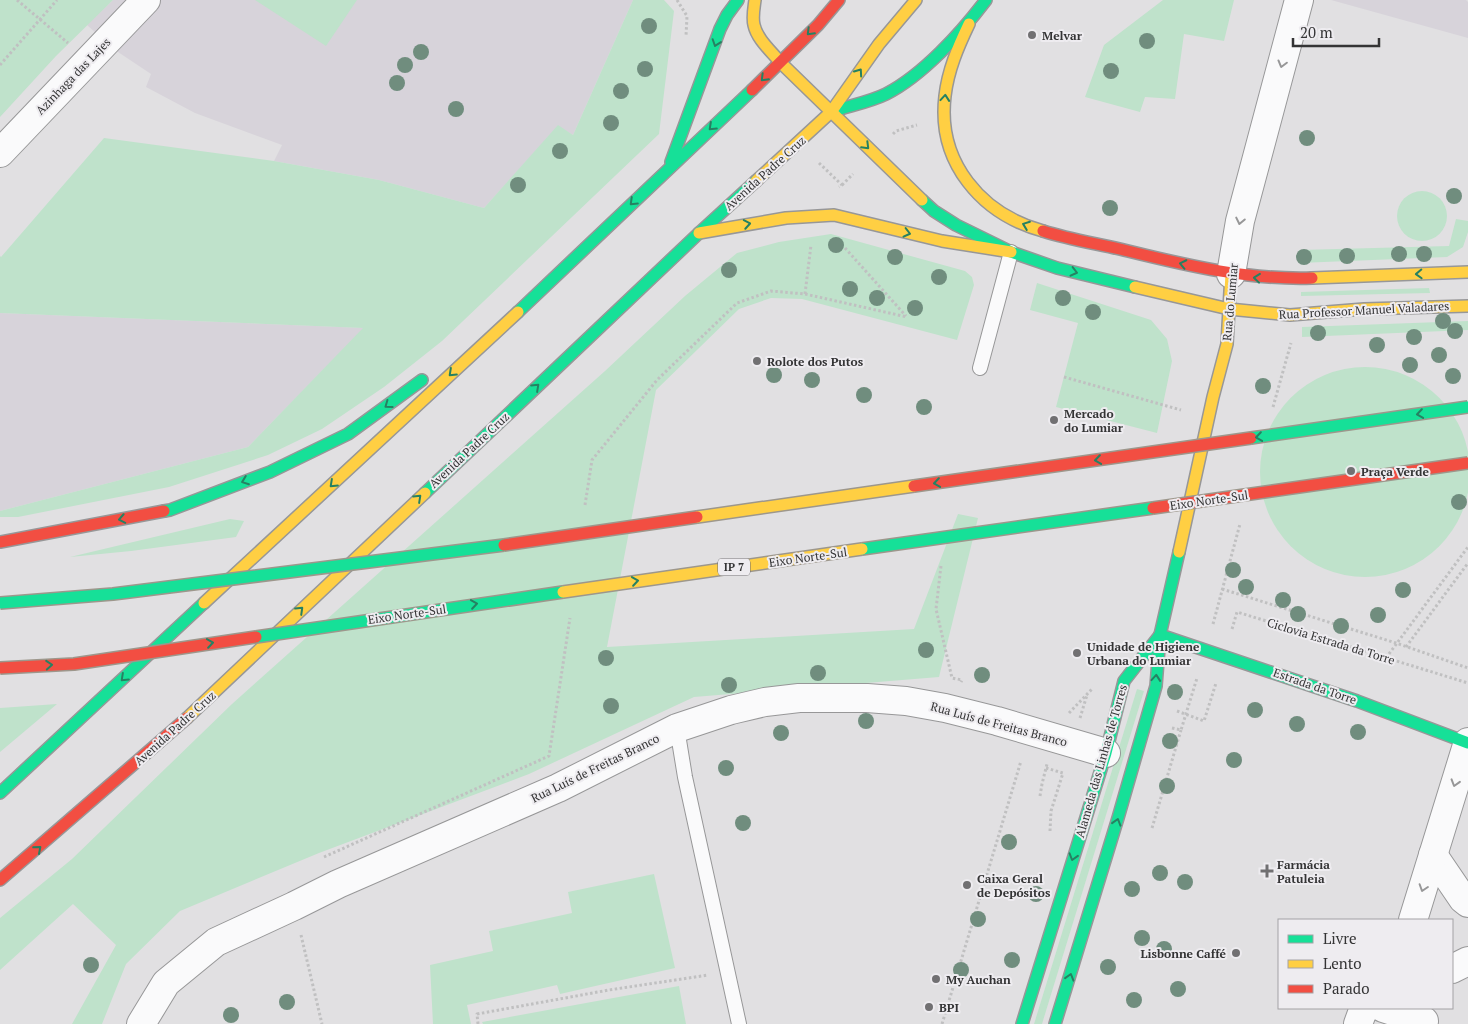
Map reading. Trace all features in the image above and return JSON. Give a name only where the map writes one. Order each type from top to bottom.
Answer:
[{"type":"main road","points":[[668,169],[720,29],[738,0]]},
{"type":"main road","points":[[755,0],[754,26],[764,45],[780,62],[934,211],[956,226],[1010,252]]},
{"type":"main road","points":[[0,793],[513,316],[780,62],[839,0]]},
{"type":"main road","name":"Avenida Padre Cruz","points":[[0,880],[172,733],[699,233],[831,112],[879,44],[916,0]]},
{"type":"main road","points":[[831,112],[884,95],[903,84],[919,72],[969,22],[986,0]]},
{"type":"main road","points":[[969,22],[954,55],[944,97],[944,118],[949,142],[964,178],[978,195],[1009,218],[1041,231],[1231,274],[1259,278],[1287,279],[1468,272]]},
{"type":"main road","points":[[699,233],[786,218],[834,215],[942,241],[1010,252]]},
{"type":"main road","name":"Rua Professor Manuel Valadares","points":[[1010,252],[1057,268],[1160,294],[1260,314],[1290,315],[1468,306]]},
{"type":"main road","name":"Rua do Lumiar","points":[[1160,636],[1208,418],[1227,344],[1231,274]]},
{"type":"main road","points":[[1364,310],[1466,297],[1468,294]]},
{"type":"main road","points":[[445,364],[513,316]]},
{"type":"main road","points":[[0,542],[170,510],[270,472],[348,434],[429,375]]},
{"type":"main road","points":[[0,603],[113,594],[525,542],[1468,407]]},
{"type":"main road","name":"Eixo Norte-Sul","points":[[0,668],[74,664],[426,611],[1468,463]]},
{"type":"main road","points":[[1056,1024],[1156,686],[1160,636]]},
{"type":"main road","name":"Estrada da Torre","points":[[1160,636],[1357,700],[1468,742]]},
{"type":"main road","name":"Alameda das Linhas de Torres","points":[[1022,1024],[1106,753],[1124,681],[1160,636]]},
{"type":"street","name":"Azinhaga das Lajes","points":[[0,153],[146,0]]},
{"type":"street","name":"Rua do Lumiar","points":[[1231,274],[1240,221],[1299,0]]},
{"type":"street","name":"Rua Luís de Freitas Branco","points":[[140,1024],[166,982],[216,942],[338,884],[558,788],[677,728],[731,710],[765,702],[799,698],[867,698],[906,701],[945,708],[1040,732],[1106,753]]},
{"type":"street","points":[[1413,919],[1468,742]]},
{"type":"street","points":[[1433,855],[1463,899],[1468,903]]},
{"type":"street","points":[[1453,968],[1468,961]]},
{"type":"street","points":[[1358,1024],[1365,1009]]},
{"type":"street","points":[[1388,1009],[1425,1017]]},
{"type":"lane","points":[[980,368],[1010,252]]},
{"type":"lane","points":[[677,728],[685,777],[739,1024]]},
{"type":"path","points":[[17,0],[68,44]]},
{"type":"path","points":[[0,65],[57,0]]},
{"type":"path","points":[[804,294],[816,215]]},
{"type":"path","points":[[585,508],[592,460],[657,380],[737,303],[771,291],[804,294],[907,317]]},
{"type":"path","points":[[1064,377],[1208,418]]},
{"type":"path","points":[[1386,658],[1468,548]]},
{"type":"path","points":[[942,561],[936,609],[952,678]]},
{"type":"path","points":[[1406,647],[1468,564]]},
{"type":"path","points":[[1222,589],[1396,643],[1468,668]]},
{"type":"path","name":"Ciclovia Estrada da Torre","points":[[1224,656],[1237,612],[1468,683]]},
{"type":"path","points":[[320,859],[549,756],[571,614]]},
{"type":"path","points":[[1152,828],[1206,650]]},
{"type":"path","points":[[1146,720],[1181,730]]},
{"type":"path","points":[[942,1024],[1021,761]]},
{"type":"path","points":[[1040,796],[1046,768]]},
{"type":"path","points":[[294,906],[322,1024]]},
{"type":"path","points":[[478,1024],[477,1014],[609,990],[727,972]]},
{"type":"shaded area","points":[[113,0],[633,0],[573,135],[558,126],[484,208],[379,180],[274,161],[282,145],[195,113],[146,87],[151,74],[115,50],[87,25]]},
{"type":"shaded area","points":[[1331,0],[1466,0],[1468,2],[1468,38]]},
{"type":"shaded area","points":[[0,313],[364,328],[248,447],[0,511]]},
{"type":"green space","points":[[0,0],[113,0],[56,56],[0,117]]},
{"type":"green space","points":[[255,0],[357,0],[326,46]]},
{"type":"green space","points":[[633,0],[664,0],[674,11],[659,134],[442,341],[384,387],[322,429],[268,455],[169,487],[18,517],[0,517],[0,511],[248,447],[363,328],[0,313],[0,256],[104,138],[274,161],[379,180],[484,208],[558,125],[573,135]]},
{"type":"green space","points":[[1163,0],[1234,0],[1224,41],[1184,34],[1175,99],[1145,97],[1140,112],[1085,97],[1104,45]]},
{"type":"green space","points":[[1422,191],[1431,193],[1442,202],[1447,216],[1445,225],[1436,236],[1422,241],[1413,239],[1402,230],[1397,216],[1399,207],[1408,196]]},
{"type":"green space","points":[[1456,219],[1468,221],[1468,232],[1463,247],[1447,257],[1299,263],[1299,250],[1449,246]]},
{"type":"green space","points":[[831,234],[965,271],[972,277],[974,285],[957,340],[802,299],[771,298],[739,309],[656,390],[607,647],[914,629],[958,514],[978,518],[939,677],[694,697],[529,774],[319,853],[180,911],[126,964],[102,1024],[72,1024],[116,945],[73,904],[0,970],[0,918],[72,859],[232,704],[605,371],[685,296],[737,253],[779,242]]},
{"type":"green space","points":[[1037,283],[1151,320],[1167,339],[1172,361],[1157,433],[1056,407],[1078,323],[1030,310]]},
{"type":"green space","points":[[1429,288],[1430,293],[1301,296],[1301,292]]},
{"type":"green space","points":[[1468,321],[1468,330],[1302,337],[1302,327]]},
{"type":"green space","points":[[1365,367],[1385,369],[1405,375],[1423,385],[1439,398],[1452,414],[1462,432],[1468,452],[1468,492],[1462,512],[1452,530],[1439,546],[1423,559],[1405,569],[1385,575],[1365,577],[1345,575],[1325,569],[1307,559],[1291,546],[1278,530],[1268,512],[1262,492],[1260,472],[1262,452],[1268,432],[1278,414],[1291,398],[1307,385],[1325,375],[1345,369]]},
{"type":"green space","points":[[230,519],[244,521],[236,537],[70,557]]},
{"type":"green space","points":[[1137,689],[1144,691],[1042,1024],[1034,1024]]},
{"type":"green space","points":[[57,704],[0,752],[0,708]]},
{"type":"green space","points":[[654,874],[675,968],[560,994],[557,985],[467,1005],[471,1024],[433,1024],[430,965],[493,951],[489,931],[572,913],[568,892]]},
{"type":"green space","points":[[679,986],[686,1024],[483,1024],[482,1022]]},
{"type":"traffic: fast","points":[[671,162],[720,29],[738,0]]},
{"type":"traffic: fast","points":[[831,112],[880,97],[914,76],[953,39],[986,0]]},
{"type":"traffic: fast","points":[[518,312],[752,90]]},
{"type":"traffic: fast","points":[[425,493],[756,181]]},
{"type":"traffic: fast","points":[[922,200],[934,211],[956,225],[1011,252],[1057,268],[1135,287]]},
{"type":"traffic: fast","points":[[164,511],[270,472],[348,434],[422,380]]},
{"type":"traffic: fast","points":[[1251,438],[1468,407]]},
{"type":"traffic: fast","points":[[862,549],[1153,508]]},
{"type":"traffic: fast","points":[[0,603],[113,594],[504,545]]},
{"type":"traffic: fast","points":[[1055,1024],[1156,686],[1160,635],[1179,552]]},
{"type":"traffic: fast","points":[[256,637],[563,592]]},
{"type":"traffic: fast","points":[[0,793],[204,603]]},
{"type":"traffic: fast","points":[[1160,635],[1357,701],[1468,743]]},
{"type":"traffic: fast","points":[[1022,1024],[1106,753],[1124,681],[1160,635]]},
{"type":"traffic: slow","points":[[755,0],[754,25],[765,45],[780,62],[922,200]]},
{"type":"traffic: slow","points":[[756,181],[831,112],[879,44],[916,0]]},
{"type":"traffic: slow","points":[[969,24],[954,59],[946,86],[944,120],[948,143],[956,163],[968,182],[983,198],[1000,212],[1021,223],[1043,231]]},
{"type":"traffic: slow","points":[[699,233],[786,218],[834,215],[942,241],[1011,252]]},
{"type":"traffic: slow","points":[[1312,278],[1468,272]]},
{"type":"traffic: slow","points":[[1179,552],[1213,397],[1227,344],[1231,274]]},
{"type":"traffic: slow","points":[[1135,287],[1229,309],[1290,315],[1364,309],[1468,306]]},
{"type":"traffic: slow","points":[[204,603],[518,312]]},
{"type":"traffic: slow","points":[[697,517],[914,486]]},
{"type":"traffic: slow","points":[[187,718],[425,493]]},
{"type":"traffic: slow","points":[[563,592],[862,549]]},
{"type":"traffic: jam","points":[[752,90],[818,25],[839,0]]},
{"type":"traffic: jam","points":[[1043,231],[1219,271],[1265,277],[1312,278]]},
{"type":"traffic: jam","points":[[914,486],[1251,438]]},
{"type":"traffic: jam","points":[[1153,508],[1468,463]]},
{"type":"traffic: jam","points":[[0,542],[164,511]]},
{"type":"traffic: jam","points":[[504,545],[697,517]]},
{"type":"traffic: jam","points":[[0,668],[74,664],[256,637]]},
{"type":"traffic: jam","points":[[0,880],[187,718]]},
{"type":"place","name":"Melvar","points":[[1032,35]]},
{"type":"place","name":"Rolote dos Putos","points":[[757,361]]},
{"type":"place","name":"Mercado do Lumiar","points":[[1054,420]]},
{"type":"place","name":"Praça Verde","points":[[1351,471]]},
{"type":"place","name":"Unidade de Higiene Urbana do Lumiar","points":[[1077,653]]},
{"type":"place","name":"Farmácia Patuleia","points":[[1267,871]]},
{"type":"place","name":"Caixa Geral de Depósitos","points":[[967,885]]},
{"type":"place","name":"Lisbonne Caffé","points":[[1236,953]]},
{"type":"place","name":"My Auchan","points":[[936,979]]},
{"type":"place","name":"BPI","points":[[929,1007]]}]
